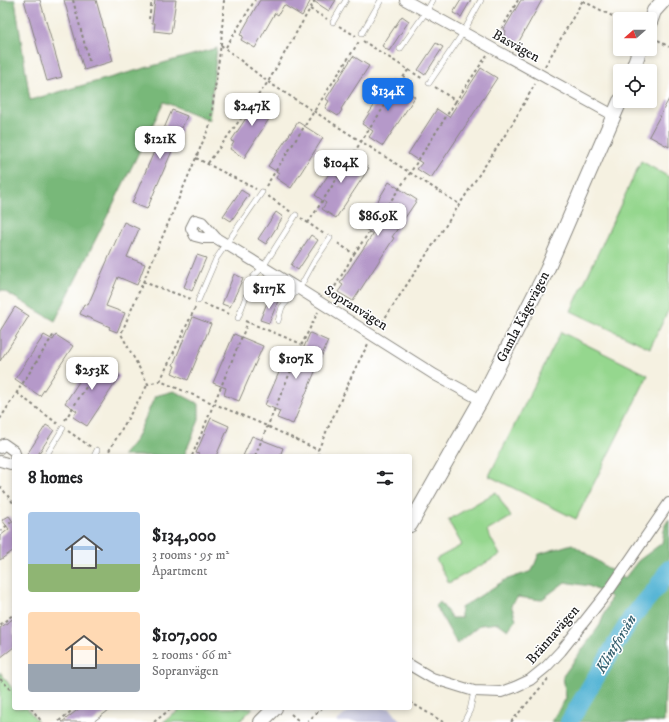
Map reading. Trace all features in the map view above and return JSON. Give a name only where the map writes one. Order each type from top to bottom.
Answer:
[{"type":"street","name":"Basvägen","points":[[405,0],[615,116]]},
{"type":"street","points":[[654,12],[664,0]]},
{"type":"street","name":"Gamla Kågevägen","points":[[412,521],[481,400],[546,270],[618,108]]},
{"type":"street","name":"Sopranvägen","points":[[216,238],[435,374],[481,400]]},
{"type":"street","points":[[0,448],[4,444],[14,451],[15,454]]},
{"type":"street","points":[[0,461],[12,464]]},
{"type":"street","name":"Brännavägen","points":[[412,667],[432,678],[474,692],[501,692],[515,688],[530,680],[546,667],[561,651],[610,589],[669,503]]},
{"type":"street","points":[[261,722],[272,710]]},
{"type":"lane","points":[[333,22],[346,0]]},
{"type":"lane","points":[[362,33],[381,0]]},
{"type":"lane","points":[[400,49],[433,0]]},
{"type":"lane","points":[[429,83],[463,33],[482,0]]},
{"type":"lane","points":[[198,302],[216,259],[262,192]]},
{"type":"lane","points":[[238,318],[253,277],[263,266],[296,215]]},
{"type":"lane","points":[[278,321],[282,307],[299,289],[314,262],[330,238]]},
{"type":"lane","points":[[47,454],[63,428]]},
{"type":"lane","points":[[95,454],[97,450]]},
{"type":"lane","points":[[464,722],[470,710],[474,692]]},
{"type":"path","points":[[73,0],[89,61]]},
{"type":"path","points":[[149,19],[152,0]]},
{"type":"path","points":[[148,384],[121,334],[210,125],[221,44],[224,0]]},
{"type":"path","points":[[226,47],[255,0]]},
{"type":"path","points":[[208,163],[268,82],[315,0]]},
{"type":"path","points":[[354,254],[410,173],[491,48],[518,0]]},
{"type":"path","points":[[319,454],[318,450],[354,371],[373,335],[511,126],[583,1],[613,16]]},
{"type":"path","points":[[310,9],[361,39],[456,100]]},
{"type":"path","points":[[262,192],[361,39]]},
{"type":"path","points":[[658,40],[669,46]]},
{"type":"path","points":[[221,44],[268,82],[459,204]]},
{"type":"path","points":[[308,223],[360,141],[408,70]]},
{"type":"path","points":[[160,381],[198,302]]},
{"type":"path","points":[[193,454],[248,322]]},
{"type":"path","points":[[0,419],[54,334]]},
{"type":"path","points":[[256,454],[302,344]]},
{"type":"path","points":[[65,420],[102,362]]},
{"type":"path","points":[[107,454],[148,384],[160,381],[267,426],[318,450]]},
{"type":"path","points":[[0,486],[12,501]]},
{"type":"path","points":[[0,531],[12,522]]},
{"type":"path","points":[[0,625],[12,616]]},
{"type":"path","points":[[0,679],[12,690]]},
{"type":"path","points":[[412,703],[442,722]]},
{"type":"path","points":[[33,710],[42,722]]},
{"type":"path","points":[[59,721],[73,710]]},
{"type":"path","points":[[154,722],[169,710]]},
{"type":"path","points":[[306,722],[320,710]]},
{"type":"path","points":[[291,714],[300,722]]},
{"type":"shaded area","points":[[350,710],[392,710],[401,722],[336,722]]},
{"type":"green space","points":[[0,0],[15,0],[30,100],[217,48],[209,120],[164,102],[55,321],[2,290],[0,292]]},
{"type":"green space","points":[[641,161],[669,177],[669,309],[650,348],[571,311]]},
{"type":"green space","points":[[561,332],[648,375],[576,519],[489,476]]},
{"type":"green space","points":[[174,391],[199,404],[199,420],[185,454],[124,454],[136,439],[155,396]]},
{"type":"green space","points":[[496,492],[511,517],[487,531],[500,555],[449,583],[436,559],[462,545],[448,520]]},
{"type":"green space","points":[[669,519],[669,678],[665,691],[664,722],[551,722],[566,698],[563,676],[600,625],[611,597],[589,586],[565,582],[541,600],[518,597],[511,605],[516,619],[508,630],[498,623],[480,625],[457,644],[436,606],[440,602],[452,618],[461,618],[461,608],[505,580],[532,571],[539,554],[572,544],[624,579],[638,561],[662,543],[665,525]]},
{"type":"green space","points":[[0,672],[12,688],[12,710],[29,710],[38,722],[0,722]]},
{"type":"green space","points":[[180,710],[251,710],[239,722],[163,722]]},
{"type":"building","points":[[24,0],[40,0],[62,77],[47,81]]},
{"type":"building","points":[[64,0],[96,0],[113,61],[84,70]]},
{"type":"building","points":[[155,0],[176,0],[171,33],[154,31],[155,23],[152,23]]},
{"type":"building","points":[[260,0],[311,0],[302,16],[284,5],[278,15],[275,13],[255,48],[241,40],[243,36],[240,35]]},
{"type":"building","points":[[312,0],[336,0],[329,11]]},
{"type":"building","points":[[461,0],[471,0],[461,17],[453,13]]},
{"type":"building","points":[[521,0],[542,0],[517,45],[503,38],[506,31],[504,29]]},
{"type":"building","points":[[402,16],[409,21],[389,51],[382,46]]},
{"type":"building","points":[[436,43],[443,47],[425,75],[418,70]]},
{"type":"building","points":[[353,56],[369,66],[338,116],[325,108],[329,101],[326,99]]},
{"type":"building","points":[[481,68],[497,78],[431,178],[417,169],[422,163],[408,154],[437,109],[449,117]]},
{"type":"building","points":[[391,80],[415,97],[383,146],[369,137],[373,131],[362,124]]},
{"type":"building","points":[[260,97],[276,108],[244,158],[230,149],[234,142],[231,141]]},
{"type":"building","points":[[669,99],[669,147],[649,136]]},
{"type":"building","points":[[172,110],[187,116],[147,209],[132,203]]},
{"type":"building","points":[[298,122],[323,138],[291,188],[276,178],[279,173],[268,166]]},
{"type":"building","points":[[344,151],[369,168],[336,218],[322,209],[326,203],[315,195]]},
{"type":"building","points":[[389,182],[417,200],[392,237],[394,238],[353,301],[338,292],[343,285],[340,283],[373,234],[362,227]]},
{"type":"building","points":[[241,190],[249,195],[231,221],[223,216]]},
{"type":"building","points":[[276,212],[283,217],[266,244],[258,239]]},
{"type":"building","points":[[124,222],[139,229],[127,257],[145,264],[137,285],[118,277],[106,306],[125,313],[117,332],[109,329],[110,327],[80,314],[84,304],[88,305]]},
{"type":"building","points":[[311,235],[318,240],[298,270],[291,265]]},
{"type":"building","points":[[197,255],[206,258],[192,291],[184,287]]},
{"type":"building","points":[[234,274],[243,278],[230,307],[222,304]]},
{"type":"building","points":[[269,298],[278,301],[269,323],[260,320]]},
{"type":"building","points":[[15,307],[29,316],[0,361],[0,331]]},
{"type":"building","points":[[193,317],[211,324],[188,380],[172,373],[175,366],[173,365]]},
{"type":"building","points":[[310,333],[328,341],[293,424],[277,418],[280,411],[265,405],[286,356],[298,361]]},
{"type":"building","points":[[234,334],[263,346],[239,401],[224,395],[226,388],[213,383]]},
{"type":"building","points":[[44,335],[53,340],[56,335],[73,346],[40,396],[15,379]]},
{"type":"building","points":[[94,359],[120,376],[87,426],[73,417],[77,411],[65,403]]},
{"type":"building","points":[[211,418],[229,426],[217,454],[196,453]]},
{"type":"building","points":[[46,425],[54,430],[38,454],[27,454]]},
{"type":"building","points":[[252,436],[283,448],[281,454],[244,454]]},
{"type":"building","points":[[9,516],[12,520],[12,551],[0,560],[0,536],[9,529],[2,520]]},
{"type":"building","points":[[12,619],[12,649],[0,658],[0,628]]},
{"type":"building","points":[[77,710],[109,710],[93,722],[62,722]]},
{"type":"waterway","name":"Klintforsån","points":[[569,722],[632,617],[656,589],[669,569]]}]
